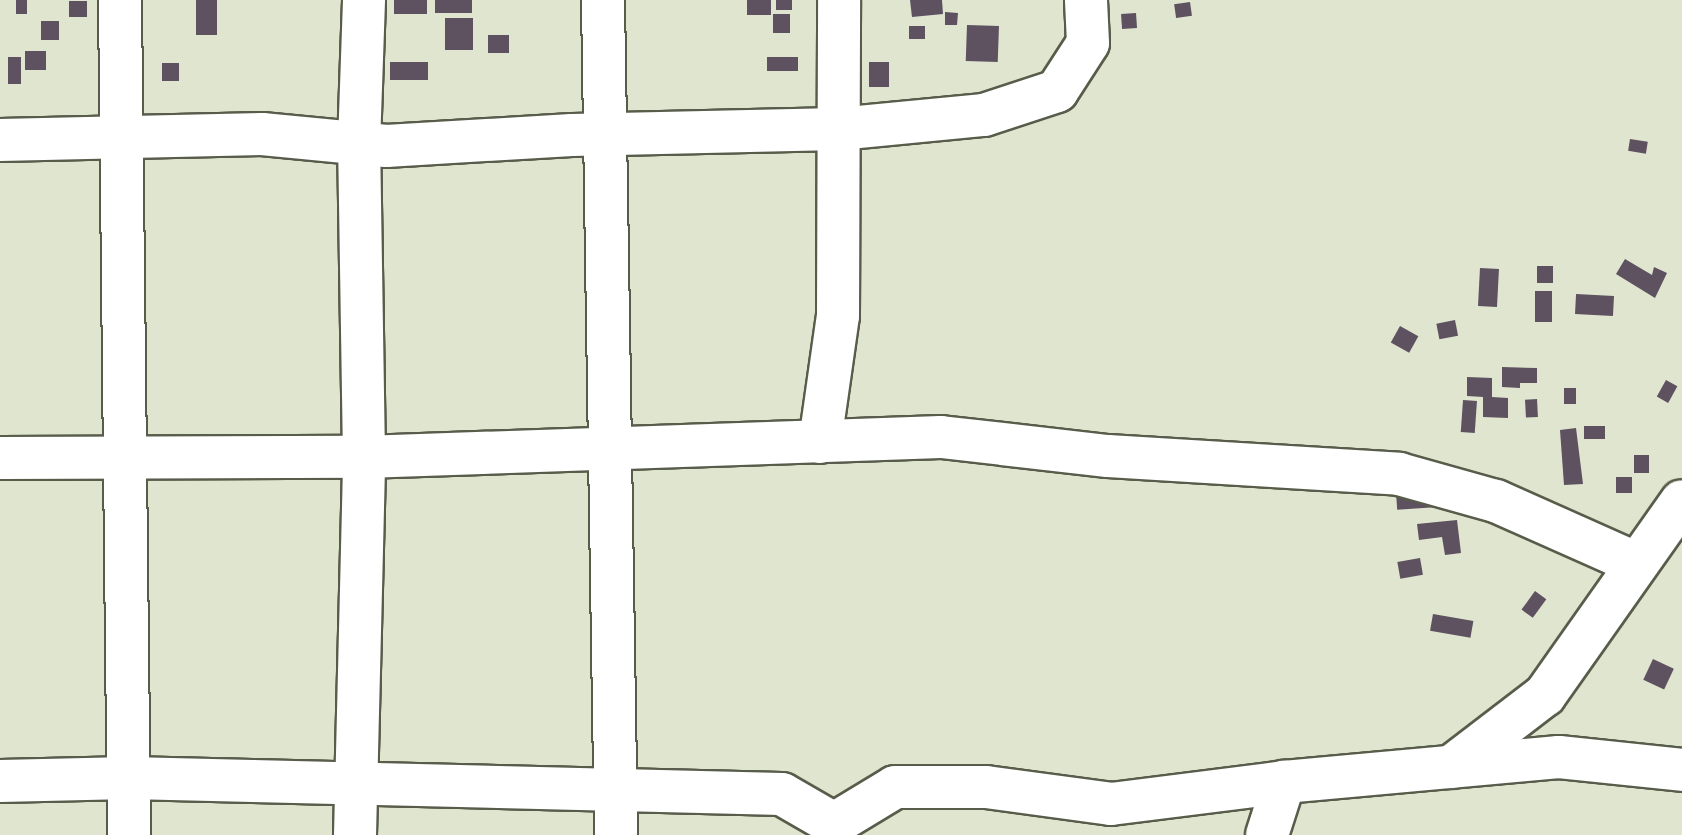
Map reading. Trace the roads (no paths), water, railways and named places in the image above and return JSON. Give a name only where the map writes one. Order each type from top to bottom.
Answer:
[{"type":"street","points":[[120,0],[119,138],[129,835]]},
{"type":"street","points":[[355,835],[364,457],[359,144],[364,0]]},
{"type":"street","points":[[603,0],[616,835]]},
{"type":"street","points":[[820,442],[838,316],[839,0]]},
{"type":"street","points":[[0,140],[262,134],[386,146],[605,134],[838,129],[984,115],[1057,91],[1088,43],[1086,0]]},
{"type":"street","points":[[0,458],[364,457],[941,437],[1108,456],[1399,474],[1496,501],[1635,563]]},
{"type":"street","points":[[1451,767],[1545,695],[1635,563],[1677,515]]},
{"type":"street","points":[[0,781],[129,778],[782,794],[834,824],[895,787],[986,787],[1111,804],[1284,782],[1559,757],[1682,770]]},
{"type":"street","points":[[1267,835],[1284,782]]}]
